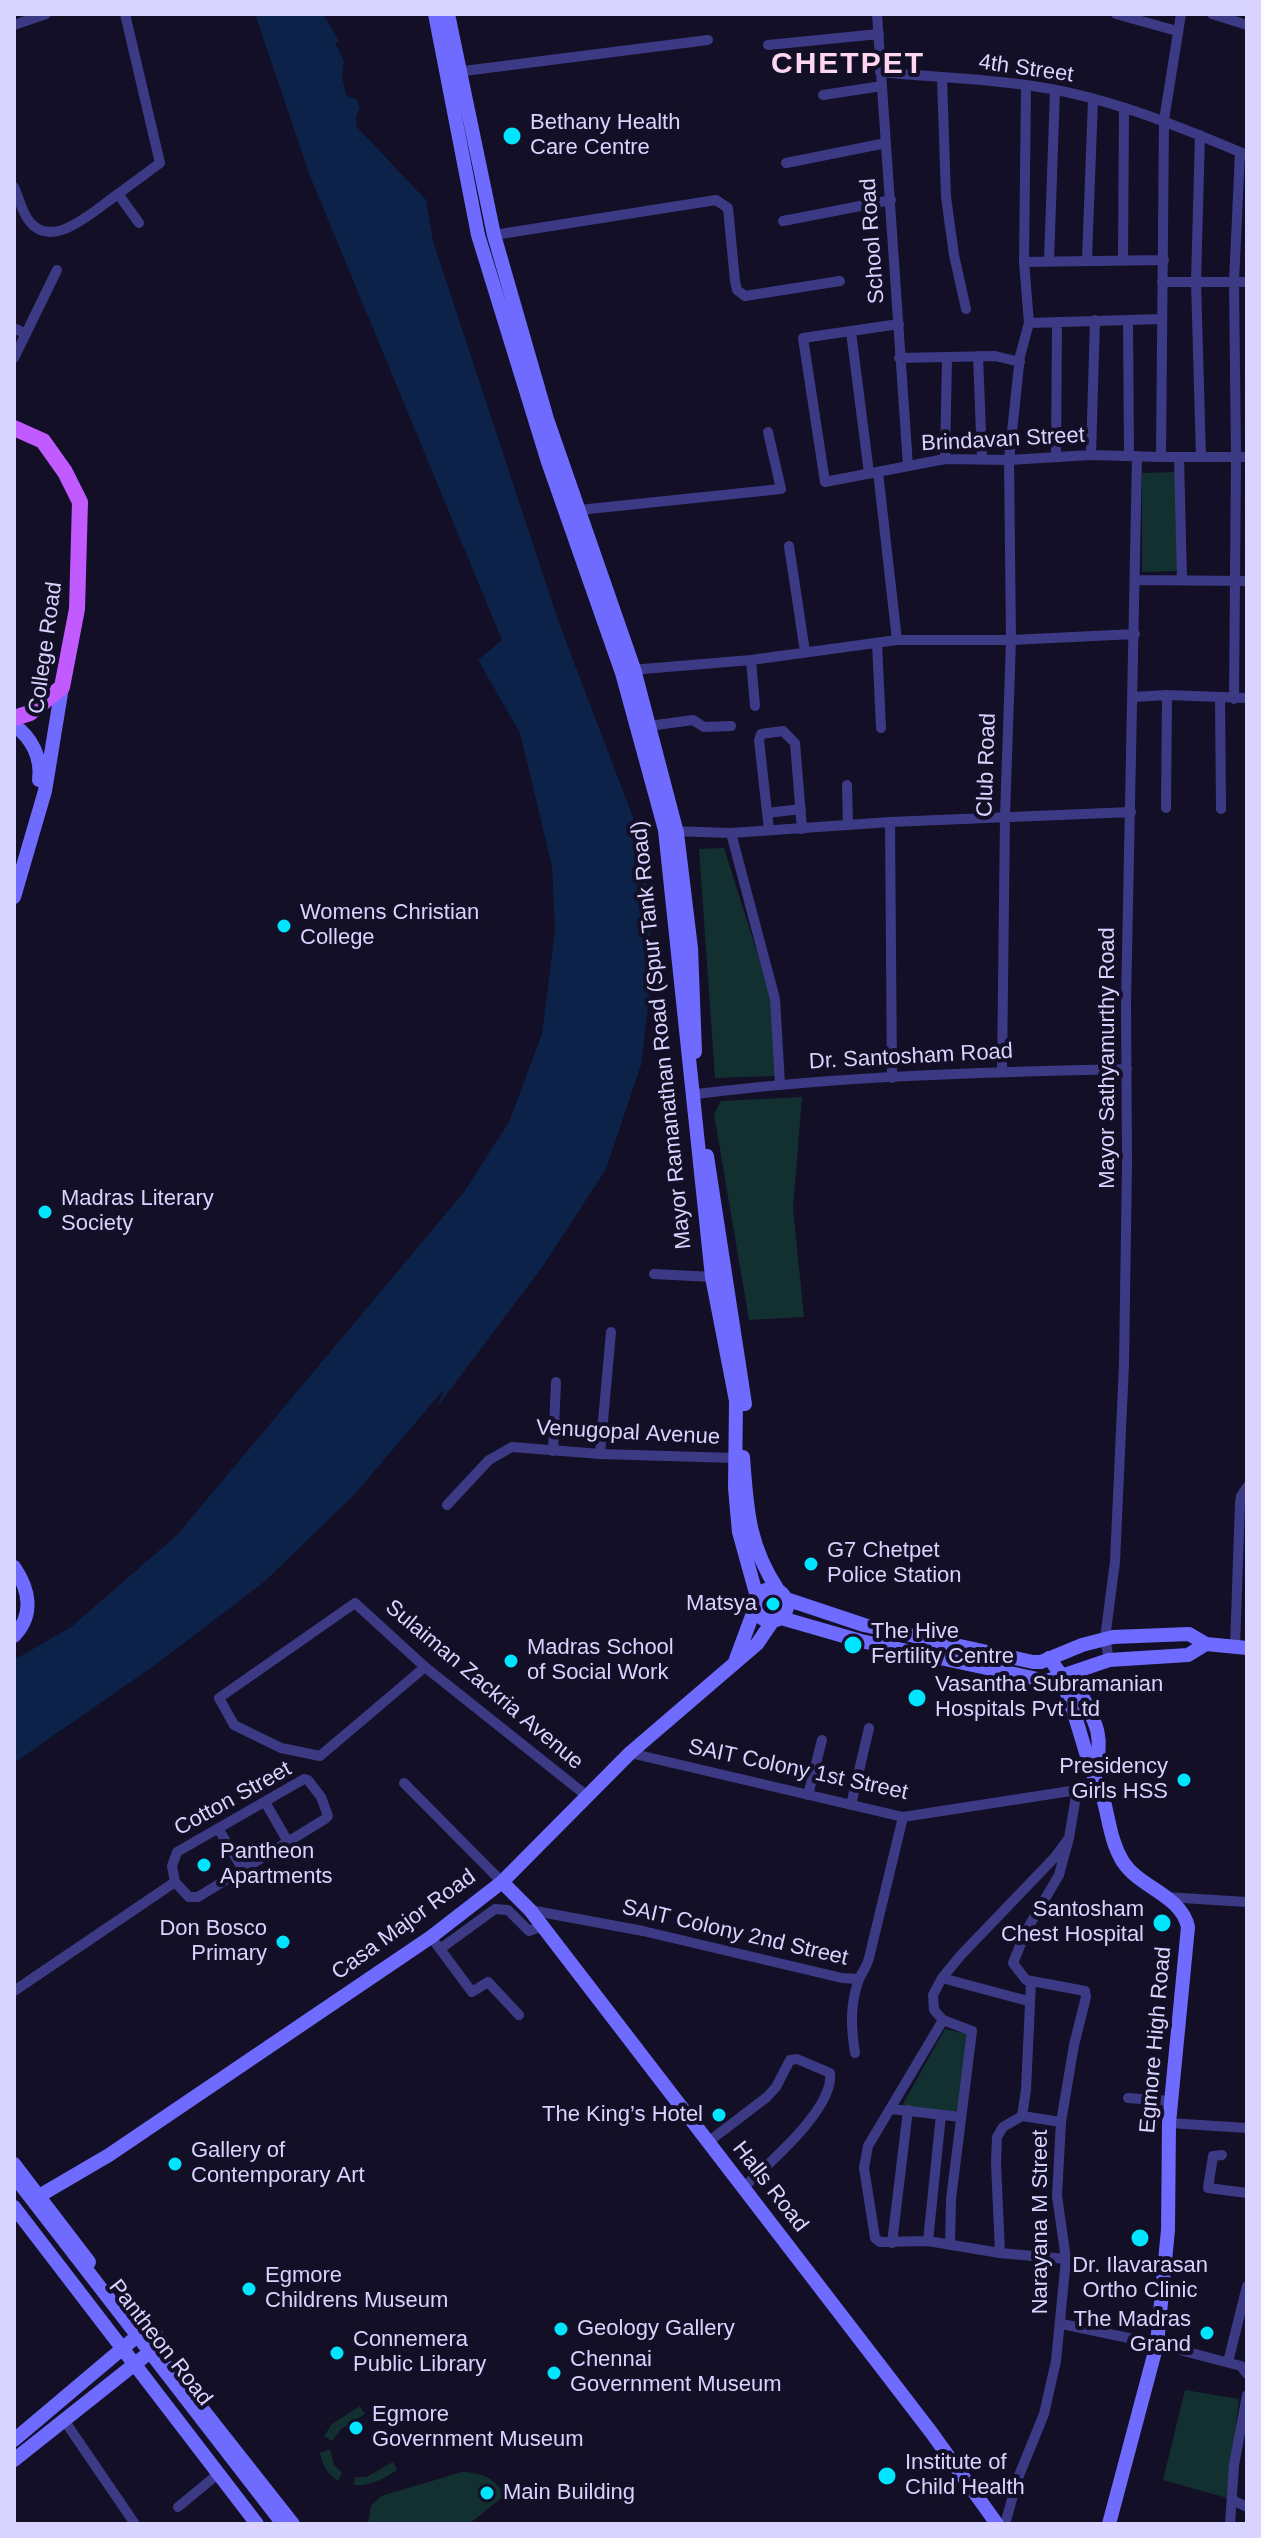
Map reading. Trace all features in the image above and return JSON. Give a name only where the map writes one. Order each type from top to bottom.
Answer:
[{"type":"main road","name":"Mayor Ramanathan Road (Spur Tank Road)","points":[[435,14],[547,419],[579,510],[628,671],[671,832],[712,1277],[736,1401],[739,1532],[756,1602]]},
{"type":"main road","name":"Mayor Ramanathan Road (Spur Tank Road)","points":[[448,14],[453,73],[478,235],[548,462],[649,726],[691,948],[697,1094],[745,1396],[743,1457],[748,1517],[755,1548],[782,1595]]},
{"type":"main road","name":"College Road","points":[[14,428],[43,441],[65,472],[80,502],[77,609],[45,791],[14,897]]},
{"type":"main road","points":[[14,718],[30,713],[62,687]]},
{"type":"main road","name":"College Road","points":[[14,725],[23,732],[42,763],[38,789],[14,869]]},
{"type":"main road","points":[[14,1567],[26,1584],[28,1607],[14,1636]]},
{"type":"main road","points":[[736,1660],[756,1602],[767,1590],[864,1625],[1033,1662],[1105,1638],[1189,1634],[1206,1644],[1241,1648]]},
{"type":"main road","points":[[777,1620],[787,1609],[782,1595]]},
{"type":"main road","points":[[756,1602],[759,1616],[1047,1681],[1065,1680],[1109,1660],[1188,1655],[1206,1644]]},
{"type":"main road","name":"Casa Major Road","points":[[39,2196],[109,2155],[435,1943],[506,1878],[630,1753],[757,1644],[777,1620]]},
{"type":"main road","points":[[1049,1658],[1065,1680]]},
{"type":"main road","name":"Egmore High Road","points":[[1065,1680],[1078,1688],[1099,1731],[1098,1759],[1093,1776],[1101,1790],[1113,1843],[1125,1865],[1141,1882],[1166,1897],[1181,1911],[1188,1927],[1169,2123],[1168,2230],[1157,2344],[1109,2524]]},
{"type":"main road","name":"Halls Road","points":[[506,1878],[931,2432],[997,2524]]},
{"type":"main road","points":[[483,1897],[513,1898],[528,1907]]},
{"type":"main road","points":[[14,2164],[293,2524]]},
{"type":"main road","points":[[14,2176],[283,2524]]},
{"type":"main road","name":"Pantheon Road","points":[[14,2190],[272,2524]]},
{"type":"main road","points":[[14,2207],[257,2524]]},
{"type":"main road","points":[[85,2301],[106,2285]]},
{"type":"main road","points":[[14,2440],[121,2348],[151,2338]]},
{"type":"main road","points":[[14,2460],[134,2365],[151,2338]]},
{"type":"street","points":[[14,25],[46,14]]},
{"type":"street","points":[[14,187],[29,222],[40,230],[53,233],[65,231],[160,163],[125,14]]},
{"type":"street","name":"School Road","points":[[877,14],[908,466]]},
{"type":"street","points":[[1116,14],[1177,31]]},
{"type":"street","points":[[1161,457],[1164,120],[1181,14]]},
{"type":"street","points":[[1212,14],[1247,25]]},
{"type":"street","points":[[768,45],[879,34]]},
{"type":"street","points":[[453,73],[708,40]]},
{"type":"street","name":"4th Street","points":[[880,72],[1055,90],[1164,120],[1244,153]]},
{"type":"street","points":[[942,78],[946,197],[966,309]]},
{"type":"street","name":"Club Road","points":[[1002,1071],[1011,640],[1009,460],[1020,362],[1029,323],[1024,262],[1026,85]]},
{"type":"street","points":[[823,95],[882,86]]},
{"type":"street","points":[[1049,261],[1055,90]]},
{"type":"street","points":[[1087,259],[1093,100]]},
{"type":"street","points":[[1123,260],[1124,108]]},
{"type":"street","points":[[1200,135],[1196,281],[1201,457]]},
{"type":"street","points":[[786,163],[886,143]]},
{"type":"street","points":[[1234,699],[1233,580],[1241,457],[1234,282],[1244,153]]},
{"type":"street","points":[[118,194],[139,223]]},
{"type":"street","points":[[494,235],[716,200],[728,208],[735,281],[737,290],[745,296],[840,281]]},
{"type":"street","points":[[783,221],[891,200]]},
{"type":"street","points":[[1024,262],[1164,260]]},
{"type":"street","points":[[14,358],[57,270]]},
{"type":"street","points":[[1162,282],[1247,282]]},
{"type":"street","points":[[1029,323],[1161,319]]},
{"type":"street","points":[[1091,455],[1095,320]]},
{"type":"street","name":"Mayor Sathyamurthy Road","points":[[1109,1660],[1105,1638],[1115,1562],[1124,1364],[1135,634],[1128,320]]},
{"type":"street","points":[[1056,457],[1057,322]]},
{"type":"street","points":[[897,640],[851,332],[899,324]]},
{"type":"street","points":[[14,328],[26,334]]},
{"type":"street","name":"Brindavan Street","points":[[851,332],[803,338],[825,482],[945,459],[1009,460],[1091,455],[1241,457]]},
{"type":"street","points":[[978,356],[982,459]]},
{"type":"street","points":[[899,358],[995,356],[1020,362]]},
{"type":"street","points":[[945,459],[947,357]]},
{"type":"street","points":[[579,510],[781,489],[768,432]]},
{"type":"street","points":[[1179,457],[1182,580]]},
{"type":"street","points":[[789,546],[805,652]]},
{"type":"street","points":[[1135,580],[1247,581]]},
{"type":"street","points":[[628,671],[751,660],[897,640],[1011,640],[1135,634]]},
{"type":"street","points":[[877,643],[881,728]]},
{"type":"street","points":[[751,660],[755,706]]},
{"type":"street","points":[[1166,808],[1167,695]]},
{"type":"street","points":[[1132,697],[1247,698]]},
{"type":"street","points":[[1220,697],[1221,809]]},
{"type":"street","points":[[649,726],[693,720],[704,727],[731,726]]},
{"type":"street","points":[[769,830],[759,748],[761,734],[783,731],[795,743],[802,829]]},
{"type":"street","points":[[847,785],[848,825]]},
{"type":"street","points":[[767,813],[801,809]]},
{"type":"street","points":[[671,832],[731,833],[890,822],[1131,812]]},
{"type":"street","points":[[890,822],[892,1078]]},
{"type":"street","points":[[731,833],[775,999],[780,1084]]},
{"type":"street","name":"Dr. Santosham Road","points":[[697,1094],[780,1084],[1002,1071],[1127,1069]]},
{"type":"street","points":[[654,1274],[712,1277]]},
{"type":"street","points":[[600,1454],[611,1332]]},
{"type":"street","points":[[553,1451],[556,1382]]},
{"type":"street","name":"Venugopal Avenue","points":[[447,1505],[489,1460],[512,1447],[600,1454],[735,1458]]},
{"type":"street","points":[[1241,1648],[1240,1503],[1247,1487]]},
{"type":"street","name":"Sulaiman Zackria Avenue","points":[[425,1667],[320,1756],[281,1748],[234,1725],[219,1698],[355,1603],[425,1667],[587,1796]]},
{"type":"street","points":[[851,1805],[869,1728]]},
{"type":"street","points":[[808,1795],[822,1740]]},
{"type":"street","name":"SAIT Colony 1st Street","points":[[630,1753],[903,1817],[1077,1790],[1101,1790]]},
{"type":"street","name":"Cotton Street","points":[[304,1779],[321,1797],[328,1816],[195,1898],[189,1897],[175,1882],[172,1866],[175,1856],[265,1802],[304,1779]]},
{"type":"street","points":[[404,1783],[506,1878]]},
{"type":"street","points":[[1022,2116],[1031,1982],[1013,1963],[1026,1931],[1059,1875],[1077,1790]]},
{"type":"street","points":[[265,1802],[287,1840]]},
{"type":"street","name":"SAIT Colony 2nd Street","points":[[528,1907],[842,1978],[859,1979],[866,1970],[903,1817]]},
{"type":"street","points":[[219,1830],[242,1868]]},
{"type":"street","points":[[950,2245],[951,2199],[972,2031],[943,2020],[934,2010],[933,1995],[961,1955],[1055,1857],[1069,1838]]},
{"type":"street","points":[[14,1991],[175,1882]]},
{"type":"street","points":[[1166,1897],[1247,1902]]},
{"type":"street","points":[[519,2015],[488,1982],[472,1992],[435,1943],[495,1909],[508,1910],[529,1931],[542,1926]]},
{"type":"street","points":[[942,1978],[1028,2001]]},
{"type":"street","points":[[855,2053],[850,2023],[859,1979]]},
{"type":"street","name":"Narayana M Street","points":[[1005,2524],[1018,2478],[1044,2414],[1062,2324],[1066,2259],[1057,2196],[1061,2122],[1085,1991],[1031,1982]]},
{"type":"street","points":[[943,2020],[868,2146],[864,2168],[875,2238],[880,2242],[928,2241],[1000,2253],[1066,2259]]},
{"type":"street","points":[[708,2142],[767,2097],[790,2060],[797,2059],[830,2073],[831,2078],[818,2108],[796,2139],[743,2188]]},
{"type":"street","points":[[1128,2098],[1171,2101]]},
{"type":"street","points":[[891,2109],[961,2117]]},
{"type":"street","points":[[892,2243],[908,2110]]},
{"type":"street","points":[[928,2241],[941,2115]]},
{"type":"street","points":[[1000,2253],[997,2137],[1003,2127],[1022,2116],[1061,2122]]},
{"type":"street","points":[[1169,2123],[1247,2128]]},
{"type":"street","points":[[1222,2155],[1213,2156],[1208,2188],[1247,2193]]},
{"type":"street","points":[[1228,2362],[1247,2286]]},
{"type":"street","points":[[1062,2324],[1228,2362],[1241,2366],[1247,2374]]},
{"type":"street","points":[[1230,2524],[1234,2465],[1247,2395]]},
{"type":"street","points":[[64,2420],[135,2524]]},
{"type":"street","points":[[178,2507],[218,2474]]},
{"type":"street","points":[[1232,2500],[1247,2507]]},
{"type":"green space","points":[[1179,472],[1181,571],[1142,572],[1142,473]]},
{"type":"green space","points":[[724,848],[774,1006],[775,1076],[715,1078],[699,849]]},
{"type":"green space","points":[[802,1097],[793,1208],[804,1317],[749,1320],[714,1114],[721,1101]]},
{"type":"green space","points":[[945,2029],[971,2035],[960,2116],[900,2109]]},
{"type":"green space","points":[[1185,2390],[1239,2399],[1227,2498],[1163,2480]]},
{"type":"green space","points":[[360,2406],[365,2414],[341,2429],[332,2441],[324,2436],[332,2424]]},
{"type":"green space","points":[[330,2449],[334,2465],[342,2473],[338,2481],[326,2469],[320,2453]]},
{"type":"green space","points":[[393,2462],[397,2470],[387,2476],[371,2483],[354,2485],[355,2477],[366,2477]]},
{"type":"green space","points":[[462,2472],[487,2477],[504,2496],[469,2524],[368,2524],[371,2506],[381,2496]]},
{"type":"water","points":[[255,14],[323,14],[339,41],[335,43],[344,61],[342,76],[346,95],[357,100],[360,108],[356,116],[357,127],[426,200],[433,241],[559,623],[634,820],[650,904],[650,989],[641,1065],[606,1169],[543,1266],[437,1407],[444,1389],[355,1494],[264,1582],[155,1665],[14,1763],[14,1660],[71,1627],[177,1535],[464,1192],[509,1122],[542,1034],[555,930],[552,866],[520,733],[478,660],[502,640],[310,176]]},
{"type":"place","name":"Bethany Health Care Centre","points":[[512,136]]},
{"type":"place","name":"Womens Christian College","points":[[284,926]]},
{"type":"place","name":"Madras Literary Society","points":[[45,1212]]},
{"type":"place","name":"G7 Chetpet Police Station","points":[[811,1564]]},
{"type":"place","name":"Matsya","points":[[773,1604]]},
{"type":"place","name":"The Hive Fertility Centre","points":[[853,1645]]},
{"type":"place","name":"Madras School of Social Work","points":[[511,1661]]},
{"type":"place","name":"Vasantha Subramanian Hospitals Pvt Ltd","points":[[917,1698]]},
{"type":"place","name":"Presidency Girls HSS","points":[[1184,1780]]},
{"type":"place","name":"Pantheon Apartments","points":[[204,1865]]},
{"type":"place","name":"Santosham Chest Hospital","points":[[1162,1923]]},
{"type":"place","name":"Don Bosco Primary","points":[[283,1942]]},
{"type":"place","name":"The King’s Hotel","points":[[719,2115]]},
{"type":"place","name":"Gallery of Contemporary Art","points":[[175,2164]]},
{"type":"place","name":"Dr. Ilavarasan Ortho Clinic","points":[[1140,2238]]},
{"type":"place","name":"Egmore Childrens Museum","points":[[249,2289]]},
{"type":"place","name":"Geology Gallery","points":[[561,2329]]},
{"type":"place","name":"The Madras Grand","points":[[1207,2333]]},
{"type":"place","name":"Connemera Public Library","points":[[337,2353]]},
{"type":"place","name":"Chennai Government Museum","points":[[554,2373]]},
{"type":"place","name":"Egmore Government Museum","points":[[356,2428]]},
{"type":"place","name":"Institute of Child Health","points":[[887,2476]]},
{"type":"place","name":"Main Building","points":[[487,2493]]},
{"type":"district","name":"CHETPET","points":[[848,65]]}]
